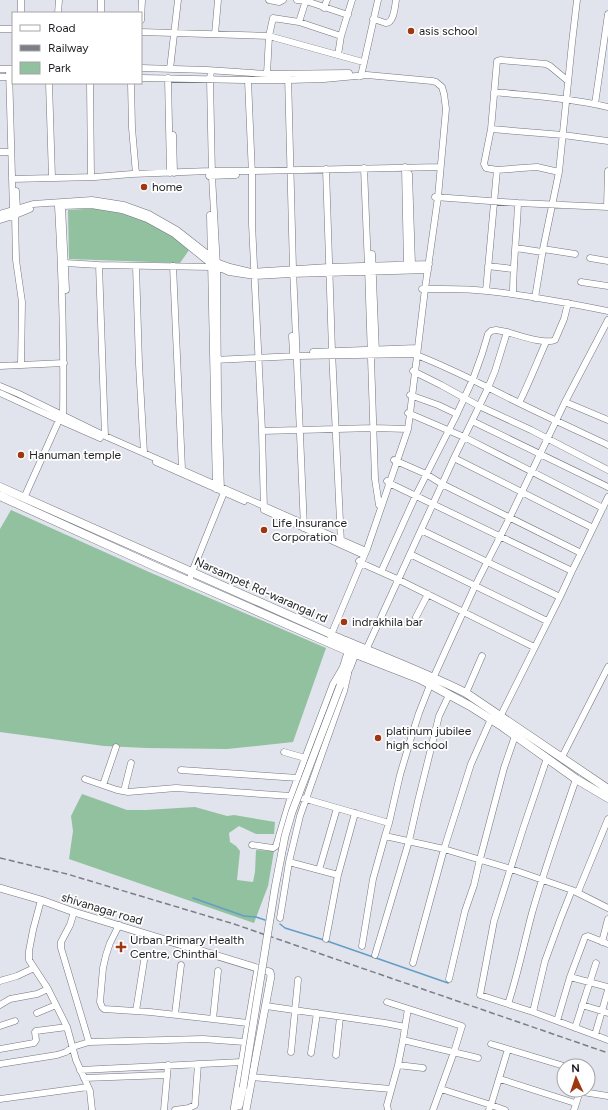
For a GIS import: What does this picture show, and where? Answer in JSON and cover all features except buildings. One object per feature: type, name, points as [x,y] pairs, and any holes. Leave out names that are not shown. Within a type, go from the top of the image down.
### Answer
[{"type":"main road","name":"Narsampet Rd-warangal rd","points":[[0,487],[330,634],[356,649]]},
{"type":"main road","name":"Narsampet Rd-warangal rd","points":[[0,496],[189,582],[432,681],[466,693],[608,789]]},
{"type":"main road","name":"Narsampet Rd-warangal rd","points":[[432,681],[449,695],[491,719],[576,779],[608,798]]},
{"type":"street","points":[[21,0],[21,12]]},
{"type":"street","points":[[58,12],[59,0]]},
{"type":"street","points":[[101,0],[101,12]]},
{"type":"street","points":[[141,12],[142,0]]},
{"type":"street","points":[[170,69],[178,0]]},
{"type":"street","points":[[215,34],[218,0]]},
{"type":"street","points":[[269,0],[279,2],[283,0]]},
{"type":"street","points":[[297,0],[306,0],[324,8],[348,15]]},
{"type":"street","points":[[299,22],[306,0]]},
{"type":"street","points":[[324,8],[327,0]]},
{"type":"street","points":[[338,55],[341,36],[352,0]]},
{"type":"street","points":[[363,75],[363,62],[378,0]]},
{"type":"street","points":[[373,20],[387,23],[390,22],[393,16],[396,0]]},
{"type":"street","points":[[535,298],[559,172],[577,0]]},
{"type":"street","points":[[596,104],[608,14]]},
{"type":"street","points":[[267,74],[269,36],[273,18],[299,22],[341,36]]},
{"type":"street","points":[[0,30],[12,29]]},
{"type":"street","points":[[142,32],[269,36],[363,62]]},
{"type":"street","points":[[559,172],[537,167],[497,170],[486,168],[484,166],[491,129],[496,63],[500,60],[546,64],[568,82]]},
{"type":"street","points":[[142,68],[245,72],[287,77]]},
{"type":"street","points":[[0,70],[12,69],[11,152],[14,179]]},
{"type":"street","points":[[189,582],[221,489],[210,174],[209,70]]},
{"type":"street","points":[[245,72],[256,356],[262,431],[264,508]]},
{"type":"street","points":[[142,78],[246,80],[287,77],[363,75],[436,82],[442,87],[445,100],[442,108],[436,197],[406,429],[364,552],[330,634]]},
{"type":"street","points":[[0,77],[12,77]]},
{"type":"street","points":[[287,77],[292,271],[303,525]]},
{"type":"street","points":[[170,78],[172,173]]},
{"type":"street","points":[[12,84],[16,260],[22,302],[21,365]]},
{"type":"street","points":[[49,84],[54,178]]},
{"type":"street","points":[[52,84],[54,178]]},
{"type":"street","points":[[91,84],[93,177]]},
{"type":"street","points":[[128,84],[134,174]]},
{"type":"street","points":[[131,84],[134,174]]},
{"type":"street","points":[[494,92],[567,99],[608,107]]},
{"type":"street","points":[[491,129],[563,135],[608,141]]},
{"type":"street","points":[[0,152],[11,152]]},
{"type":"street","points":[[14,179],[172,173],[210,174],[438,168]]},
{"type":"street","points":[[407,169],[410,265]]},
{"type":"street","points":[[365,170],[371,269],[375,479],[379,505]]},
{"type":"street","points":[[486,291],[497,170]]},
{"type":"street","points":[[327,171],[341,542]]},
{"type":"street","points":[[436,197],[518,203],[607,207],[608,171]]},
{"type":"street","points":[[0,220],[34,204],[92,200],[124,205],[149,214],[177,230],[213,263]]},
{"type":"street","points":[[513,294],[513,269],[516,248],[518,203]]},
{"type":"street","points":[[0,214],[15,213],[35,207],[60,206],[91,205],[122,210],[147,218],[174,234],[213,263]]},
{"type":"street","points":[[24,498],[63,418],[67,364],[65,263],[60,206]]},
{"type":"street","points":[[60,206],[64,363],[63,418]]},
{"type":"street","points":[[516,248],[575,254]]},
{"type":"street","points":[[590,258],[608,261]]},
{"type":"street","points":[[65,263],[173,266],[220,263],[253,274],[292,271],[426,267]]},
{"type":"street","points":[[99,265],[105,436]]},
{"type":"street","points":[[371,269],[410,265],[426,267]]},
{"type":"street","points":[[136,266],[144,453]]},
{"type":"street","points":[[173,266],[182,469]]},
{"type":"street","points":[[488,266],[513,269]]},
{"type":"street","points":[[581,282],[608,286]]},
{"type":"street","points":[[423,289],[456,289],[513,294],[608,311]]},
{"type":"street","points":[[381,572],[426,474],[473,379],[490,331],[496,330],[507,332],[546,342],[555,340],[564,319],[568,303]]},
{"type":"street","points":[[362,946],[373,879],[389,823],[400,775],[419,713],[475,586],[565,402],[608,320]]},
{"type":"street","points":[[238,1110],[243,1088],[275,888],[285,836],[292,812],[347,666],[410,554],[488,388],[507,332]]},
{"type":"street","points":[[519,403],[546,342]]},
{"type":"street","points":[[216,358],[416,351],[488,388],[608,445]]},
{"type":"street","points":[[0,366],[64,363]]},
{"type":"street","points":[[414,371],[479,406],[531,430],[608,470]]},
{"type":"street","points":[[0,386],[19,394],[63,418],[364,552]]},
{"type":"street","points":[[0,393],[63,418],[182,469],[221,489]]},
{"type":"street","points":[[411,395],[457,414]]},
{"type":"street","points":[[565,402],[608,420]]},
{"type":"street","points":[[409,414],[464,437],[602,508]]},
{"type":"street","points":[[472,420],[608,487]]},
{"type":"street","points":[[262,431],[374,428],[406,429]]},
{"type":"street","points":[[454,458],[593,528]]},
{"type":"street","points":[[395,461],[426,474],[442,484],[581,553]]},
{"type":"street","points":[[364,552],[388,482]]},
{"type":"street","points":[[388,482],[572,571]]},
{"type":"street","points":[[500,717],[608,497]]},
{"type":"street","points":[[421,530],[560,597]]},
{"type":"street","points":[[410,554],[547,621]]},
{"type":"street","points":[[360,562],[534,647]]},
{"type":"street","points":[[416,617],[428,594]]},
{"type":"street","points":[[466,693],[482,656]]},
{"type":"street","points":[[252,845],[275,848],[291,796],[333,684],[347,666]]},
{"type":"street","points":[[280,918],[289,862],[298,822],[344,690],[347,666]]},
{"type":"street","points":[[562,757],[608,667]]},
{"type":"street","points":[[602,679],[608,682]]},
{"type":"street","points":[[375,955],[409,841],[439,716],[449,695]]},
{"type":"street","points":[[413,962],[444,849],[471,764],[491,719]]},
{"type":"street","points":[[449,979],[465,911],[474,886],[504,768],[515,736]]},
{"type":"street","points":[[103,785],[116,747]]},
{"type":"street","points":[[284,752],[305,758]]},
{"type":"street","points":[[547,758],[494,922],[480,995],[534,1012],[608,1040]]},
{"type":"street","points":[[124,791],[131,763]]},
{"type":"street","points":[[181,770],[298,778]]},
{"type":"street","points":[[85,779],[124,791],[138,792],[176,788],[291,796],[389,823]]},
{"type":"street","points":[[508,1004],[518,972],[530,920],[542,879],[576,779]]},
{"type":"street","points":[[319,870],[337,808]]},
{"type":"street","points":[[326,939],[338,876],[355,813]]},
{"type":"street","points":[[534,1012],[546,961],[560,920],[608,819]]},
{"type":"street","points":[[385,836],[444,849],[511,868],[575,891],[608,908]]},
{"type":"street","points":[[289,862],[338,876]]},
{"type":"street","name":"shivanagar road","points":[[0,888],[270,972],[266,1006],[246,1110]]},
{"type":"street","points":[[41,900],[33,930],[29,960],[48,989],[67,1027],[76,1060],[91,1096],[92,1110]]},
{"type":"street","points":[[74,912],[70,925],[61,942],[61,948],[89,1042]]},
{"type":"street","points":[[557,1021],[570,977],[585,937],[588,936],[605,943],[608,919]]},
{"type":"street","points":[[119,925],[110,943],[103,968],[100,1002],[104,1009],[175,1014],[248,1023]]},
{"type":"street","points":[[136,1011],[144,961]]},
{"type":"street","points":[[575,1028],[596,963]]},
{"type":"street","points":[[175,1014],[181,965]]},
{"type":"street","points":[[0,981],[17,976],[34,968]]},
{"type":"street","points":[[234,1110],[258,968]]},
{"type":"street","points":[[213,1019],[218,971]]},
{"type":"street","points":[[570,977],[608,988],[605,1012],[594,1035]]},
{"type":"street","points":[[291,1052],[298,980]]},
{"type":"street","points":[[0,1005],[10,999],[37,994],[48,989]]},
{"type":"street","points":[[386,1002],[462,1026],[433,1110]]},
{"type":"street","points":[[37,1013],[56,1005]]},
{"type":"street","points":[[582,1005],[605,1012]]},
{"type":"street","points":[[266,1006],[296,1009],[405,1027]]},
{"type":"street","points":[[388,1110],[387,1105],[398,1065],[408,1009]]},
{"type":"street","points":[[311,1053],[316,1013]]},
{"type":"street","points":[[336,1055],[340,1017]]},
{"type":"street","points":[[0,1026],[15,1021]]},
{"type":"street","points":[[0,1049],[34,1043],[36,1040],[36,1031],[67,1027]]},
{"type":"street","points":[[0,1064],[58,1054],[89,1042],[203,1039],[245,1042]]},
{"type":"street","points":[[403,1040],[478,1058]]},
{"type":"street","points":[[491,1044],[556,1064]]},
{"type":"street","points":[[490,1107],[500,1079],[508,1049]]},
{"type":"street","points":[[80,1070],[242,1062]]},
{"type":"street","points":[[175,1110],[189,1108],[195,1105],[198,1064]]},
{"type":"street","points":[[164,1110],[168,1065]]},
{"type":"street","points":[[398,1065],[423,1068]]},
{"type":"street","points":[[84,1078],[167,1075]]},
{"type":"street","points":[[252,1077],[391,1089]]},
{"type":"street","points":[[500,1079],[576,1103]]},
{"type":"street","points":[[0,1099],[88,1087]]},
{"type":"street","points":[[441,1089],[490,1107],[505,1110]]},
{"type":"street","points":[[596,1094],[608,1096]]},
{"type":"street","points":[[574,1110],[578,1098]]},
{"type":"green space","points":[[102,208],[148,221],[171,235],[189,250],[180,263],[69,259],[68,210]]},
{"type":"green space","points":[[11,510],[149,572],[326,648],[293,742],[227,749],[146,748],[104,746],[0,732],[0,529]]},
{"type":"green space","points":[[82,794],[127,810],[195,807],[227,816],[234,815],[275,822],[274,834],[256,834],[239,826],[229,833],[230,842],[240,851],[237,880],[253,882],[256,850],[274,851],[268,886],[254,923],[69,859],[73,831],[71,816]]},
{"type":"waterway","points":[[193,898],[244,916],[256,917],[265,920]]},
{"type":"waterway","points":[[280,924],[285,928],[324,940]]},
{"type":"waterway","points":[[327,941],[448,983]]},
{"type":"railway","points":[[0,858],[67,874],[234,924],[608,1053]]},
{"type":"place","name":"asis school","points":[[411,31]]},
{"type":"place","name":"home","points":[[144,187]]},
{"type":"place","name":"Hanuman temple","points":[[21,455]]},
{"type":"place","name":"Life Insurance Corporation","points":[[264,530]]},
{"type":"place","name":"indrakhila bar","points":[[344,622]]},
{"type":"place","name":"platinum jubilee high school","points":[[378,738]]},
{"type":"place","name":"Urban Primary Health Centre, Chinthal","points":[[121,947]]}]
